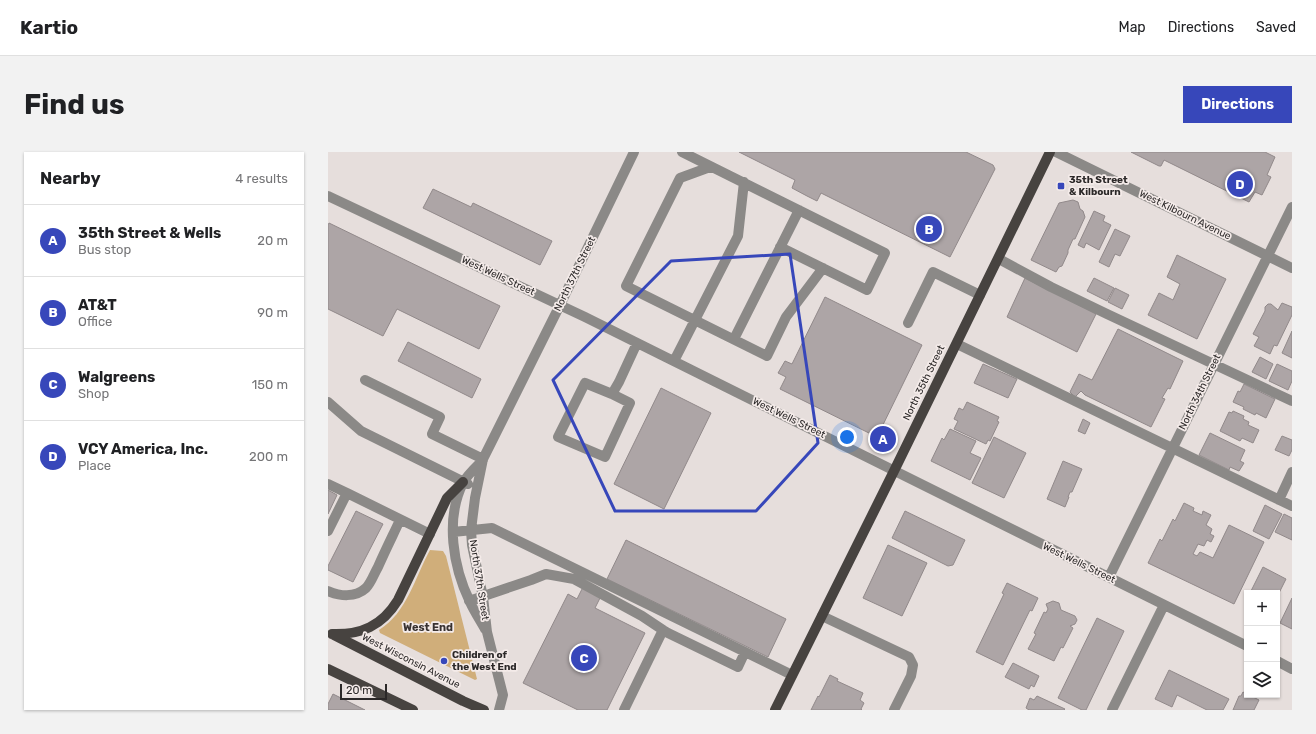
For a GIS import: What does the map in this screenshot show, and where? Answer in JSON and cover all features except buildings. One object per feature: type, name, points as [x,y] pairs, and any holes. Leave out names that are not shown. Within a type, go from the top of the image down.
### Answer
[{"type":"main road","name":"North 35th Street","points":[[775,710],[999,259],[1050,152]]},
{"type":"main road","points":[[330,633],[345,634],[360,631],[380,621],[390,612],[398,600],[447,498],[463,482]]},
{"type":"main road","name":"West Wisconsin Avenue","points":[[330,633],[463,701],[484,710]]},
{"type":"main road","points":[[328,669],[413,710]]},
{"type":"street","name":"North 37th Street","points":[[487,632],[470,602],[461,580],[453,532],[455,504],[463,482],[483,459],[634,152]]},
{"type":"street","points":[[682,152],[886,253],[867,290],[780,247]]},
{"type":"street","name":"West Kilbourn Avenue","points":[[1056,152],[1292,268]]},
{"type":"street","points":[[710,167],[680,178],[626,286],[767,356],[786,317],[823,268]]},
{"type":"street","points":[[674,361],[738,236],[744,182]]},
{"type":"street","name":"West Wells Street","points":[[328,196],[560,305],[1244,645]]},
{"type":"street","name":"North 34th Street","points":[[1109,577],[1292,207]]},
{"type":"street","points":[[734,339],[799,210]]},
{"type":"street","points":[[999,259],[1058,291],[1292,401]]},
{"type":"street","points":[[908,323],[933,272],[980,296]]},
{"type":"street","points":[[612,394],[637,343]]},
{"type":"street","points":[[957,344],[1292,506]]},
{"type":"street","points":[[365,380],[440,417],[432,434],[483,459]]},
{"type":"street","points":[[585,382],[612,394],[630,403],[605,458],[558,437],[585,382]]},
{"type":"street","points":[[328,402],[360,431],[477,488]]},
{"type":"street","name":"North 37th Street","points":[[483,459],[471,530],[472,545],[483,597],[487,632]]},
{"type":"street","points":[[1278,500],[1292,472]]},
{"type":"street","points":[[328,484],[430,534]]},
{"type":"street","points":[[328,531],[347,493]]},
{"type":"street","points":[[328,591],[338,596],[344,596],[355,594],[364,590],[371,580],[400,520]]},
{"type":"street","points":[[453,532],[492,528],[792,675]]},
{"type":"street","points":[[470,602],[546,574],[574,579],[628,608],[668,633],[738,666],[745,652]]},
{"type":"street","points":[[1112,710],[1164,605]]},
{"type":"street","points":[[822,616],[909,657],[914,665],[911,676],[894,710]]},
{"type":"street","points":[[624,710],[663,630]]},
{"type":"street","points":[[487,632],[504,695],[499,710]]},
{"type":"street","points":[[1279,662],[1292,668]]},
{"type":"highlighted area","points":[[790,254],[818,443],[756,511],[615,511],[553,380],[671,261]]},
{"type":"shaded area","points":[[430,550],[443,551],[446,556],[477,679],[475,680],[380,633],[379,630],[389,623],[397,614],[409,594]]},
{"type":"place","name":"VCY America, Inc.","points":[[1240,184]]},
{"type":"place","name":"35th Street & Kilbourn","points":[[1061,186]]},
{"type":"place","name":"AT&T","points":[[929,229]]},
{"type":"place","name":"35th Street & Wells","points":[[883,439]]},
{"type":"place","name":"Walgreens","points":[[584,658]]},
{"type":"place","name":"Children of the West End","points":[[444,661]]},
{"type":"district","name":"West End","points":[[428,627]]}]
